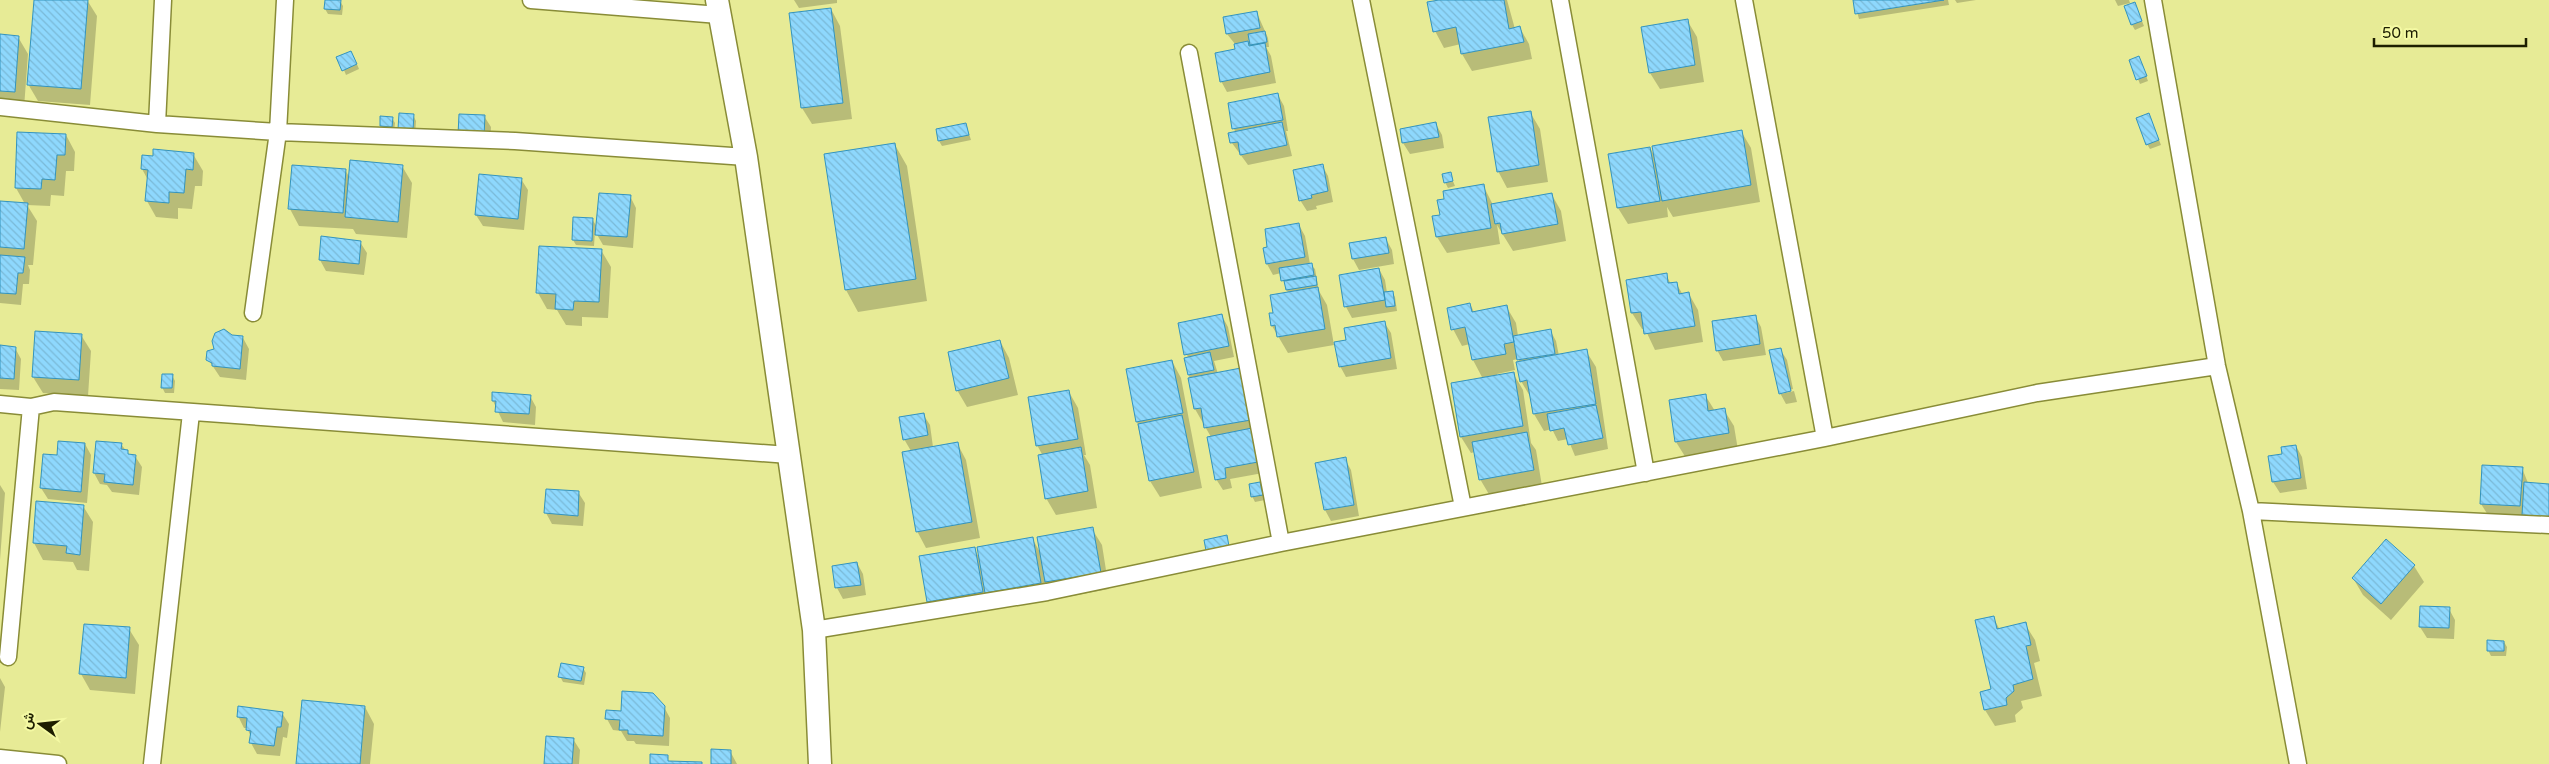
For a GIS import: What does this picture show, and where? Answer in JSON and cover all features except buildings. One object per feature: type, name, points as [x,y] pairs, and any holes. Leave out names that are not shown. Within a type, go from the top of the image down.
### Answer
[{"type":"street","points":[[157,124],[163,0]]},
{"type":"street","points":[[253,313],[278,132],[285,0]]},
{"type":"street","points":[[531,0],[718,8],[746,156],[814,630],[820,764]]},
{"type":"street","points":[[1362,0],[1463,507]]},
{"type":"street","points":[[1560,0],[1646,473]]},
{"type":"street","points":[[1744,0],[1825,438]]},
{"type":"street","points":[[2153,0],[2216,366],[2251,511],[2298,764]]},
{"type":"street","points":[[1189,53],[1281,542]]},
{"type":"street","points":[[0,107],[157,124],[278,132],[515,141],[746,156]]},
{"type":"street","points":[[814,630],[1047,592],[1281,542],[1825,438],[2037,393],[2216,366]]},
{"type":"street","points":[[0,404],[31,407],[54,402],[789,455]]},
{"type":"street","points":[[8,657],[31,407]]},
{"type":"street","points":[[152,764],[192,413]]},
{"type":"street","points":[[2251,511],[2549,525]]},
{"type":"street","points":[[0,758],[58,764]]}]
